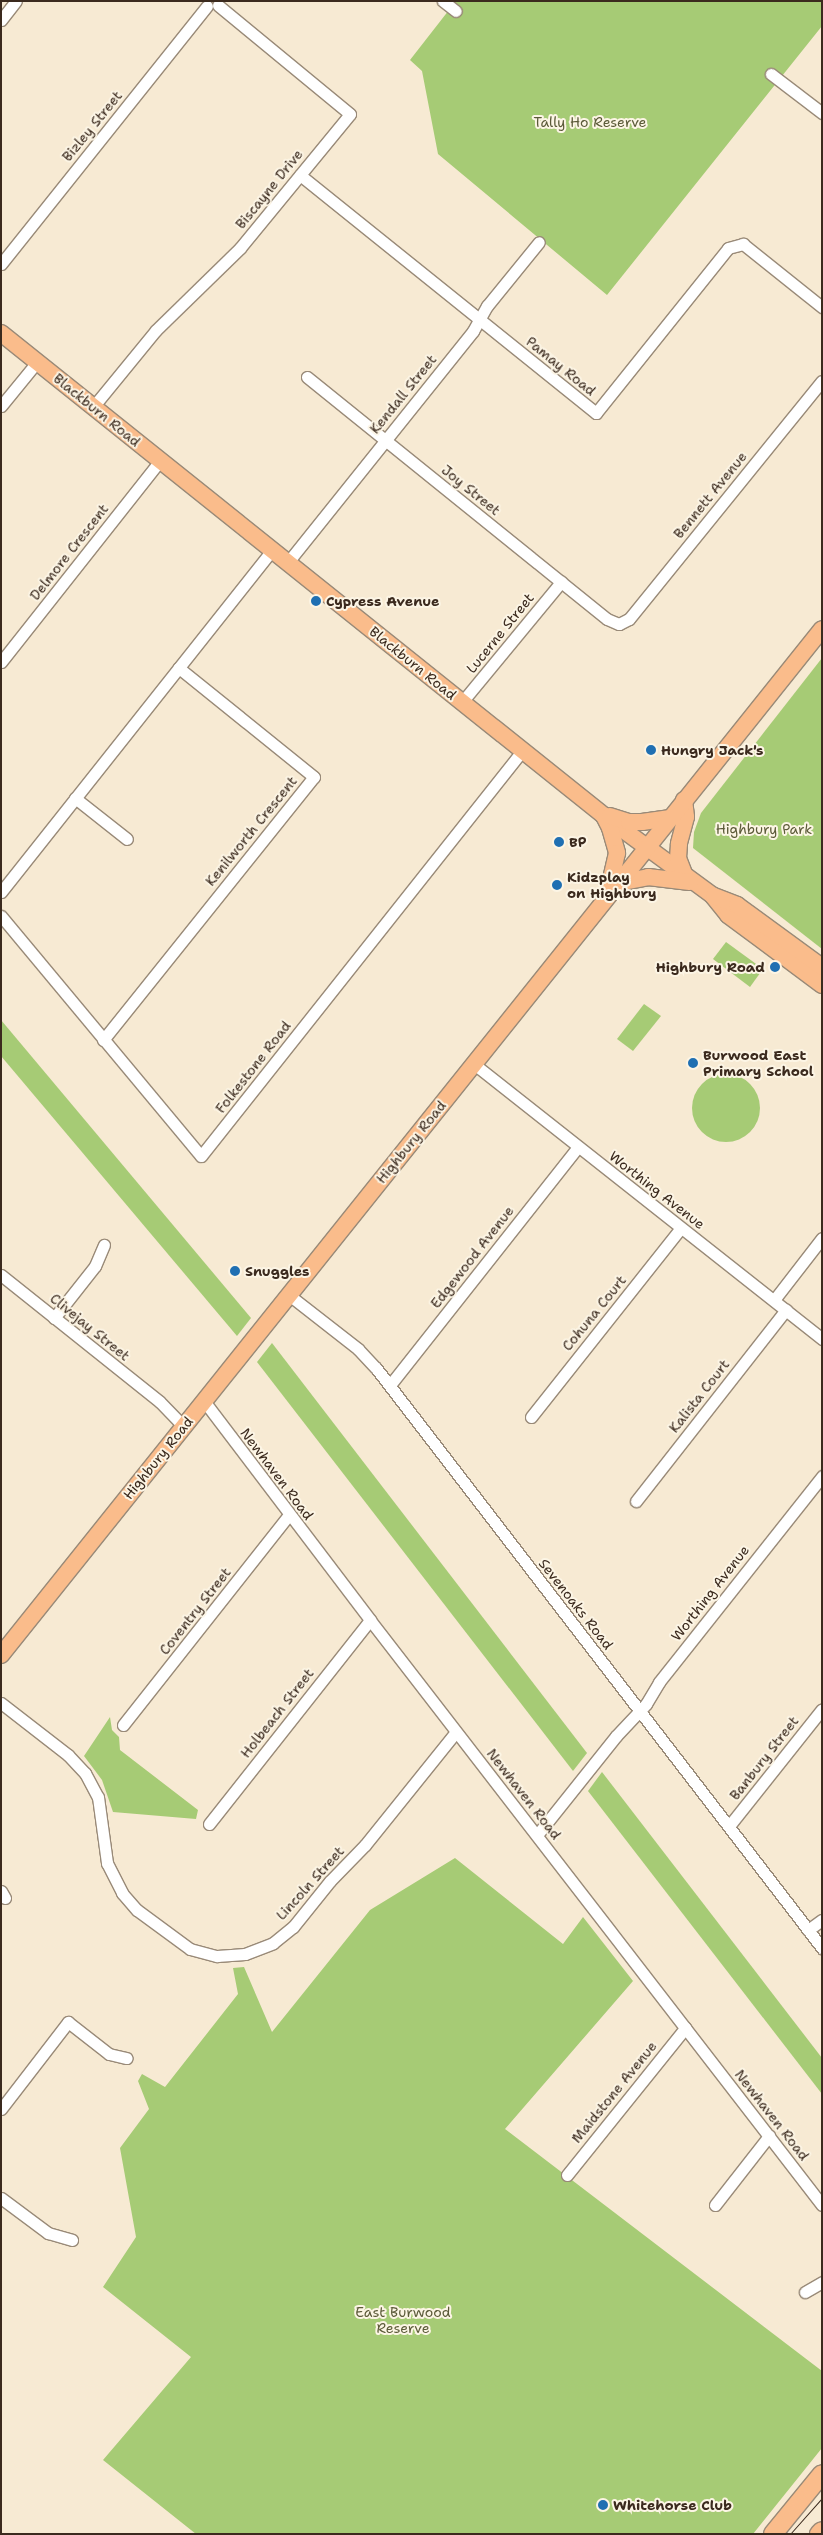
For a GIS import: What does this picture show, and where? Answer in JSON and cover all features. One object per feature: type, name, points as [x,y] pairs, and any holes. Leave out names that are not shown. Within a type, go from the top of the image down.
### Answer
[{"type":"highway","points":[[773,2534],[822,2474]]},
{"type":"highway","points":[[819,2534],[822,2530]]},
{"type":"main road","name":"Blackburn Road","points":[[1,333],[522,751],[646,848],[712,895],[737,905],[822,967]]},
{"type":"main road","name":"Highbury Road","points":[[4,1644],[204,1401],[822,629]]},
{"type":"main road","points":[[684,800],[686,817],[679,844],[678,858],[690,880]]},
{"type":"main road","points":[[600,812],[610,828],[617,853],[612,889],[648,877],[690,880]]},
{"type":"main road","points":[[600,812],[629,822],[669,818]]},
{"type":"main road","name":"Blackburn Road","points":[[712,895],[728,915],[822,985]]},
{"type":"street","points":[[1,20],[16,1]]},
{"type":"street","points":[[443,1],[456,11]]},
{"type":"street","name":"Biscayne Drive","points":[[93,407],[156,330],[240,248],[350,114],[212,4]]},
{"type":"street","name":"Bizley Street","points":[[1,264],[212,4]]},
{"type":"street","points":[[771,74],[822,114]]},
{"type":"street","name":"Pamay Road","points":[[300,175],[596,413],[728,248],[743,244],[822,307]]},
{"type":"street","name":"Kendall Street","points":[[288,562],[473,331],[487,306],[539,242]]},
{"type":"street","points":[[1,406],[37,362]]},
{"type":"street","name":"Joy Street","points":[[306,378],[386,440],[607,619],[619,624]]},
{"type":"street","name":"Bennett Avenue","points":[[619,624],[629,619],[821,385]]},
{"type":"street","name":"Delmore Crescent","points":[[1,662],[160,461]]},
{"type":"street","points":[[1,892],[272,550]]},
{"type":"street","name":"Lucerne Street","points":[[462,702],[561,582]]},
{"type":"street","name":"Kenilworth Crescent","points":[[103,1040],[314,777],[179,668]]},
{"type":"street","name":"Folkestone Road","points":[[1,916],[201,1156],[522,751]]},
{"type":"street","points":[[75,798],[127,839]]},
{"type":"street","name":"Worthing Avenue","points":[[474,1064],[822,1339]]},
{"type":"street","name":"Edgewood Avenue","points":[[390,1386],[578,1147]]},
{"type":"street","name":"Cohuna Court","points":[[531,1417],[681,1228]]},
{"type":"street","points":[[774,1300],[822,1238]]},
{"type":"street","points":[[54,1318],[95,1266],[104,1245]]},
{"type":"street","name":"Clivejay Street","points":[[1,1276],[186,1423]]},
{"type":"street","name":"Sevenoaks Road","points":[[289,1295],[358,1349],[390,1386],[729,1826],[817,1937]]},
{"type":"street","name":"Kalista Court","points":[[636,1501],[786,1310]]},
{"type":"street","name":"Newhaven Road","points":[[204,1401],[289,1515],[822,2205]]},
{"type":"street","name":"Worthing Avenue","points":[[537,1834],[822,1476]]},
{"type":"street","name":"Coventry Street","points":[[123,1725],[289,1515]]},
{"type":"street","name":"Holbeach Street","points":[[209,1824],[370,1620]]},
{"type":"street","name":"Lincoln Street","points":[[1,1703],[68,1755],[85,1773],[98,1797],[107,1863],[127,1899],[136,1910],[190,1949],[217,1956],[245,1954],[273,1943],[293,1927],[324,1888],[365,1845],[456,1732]]},
{"type":"street","name":"Banbury Street","points":[[729,1826],[822,1709]]},
{"type":"street","points":[[817,1937],[822,1920]]},
{"type":"street","points":[[1,2108],[68,2022],[110,2054],[127,2058]]},
{"type":"street","name":"Maidstone Avenue","points":[[567,2175],[685,2028]]},
{"type":"street","points":[[715,2205],[769,2136]]},
{"type":"street","points":[[1,2198],[48,2233],[72,2240]]},
{"type":"street","points":[[805,2292],[822,2282]]},
{"type":"green space","name":"Tally Ho Reserve","points":[[456,1],[820,1],[822,3],[822,26],[607,295],[438,154],[422,71],[410,60]]},
{"type":"green space","name":"Highbury Park","points":[[822,658],[822,949],[693,848],[694,832],[701,813]]},
{"type":"green space","points":[[726,942],[763,969],[750,987],[713,959]]},
{"type":"green space","points":[[644,1004],[661,1016],[633,1051],[617,1039]]},
{"type":"green space","points":[[1,1020],[251,1318],[237,1336],[1,1056]]},
{"type":"green space","points":[[726,1074],[739,1077],[750,1084],[757,1095],[760,1108],[757,1121],[750,1132],[739,1139],[726,1142],[713,1139],[702,1132],[695,1121],[692,1108],[695,1095],[702,1084],[713,1077]]},
{"type":"green space","points":[[272,1343],[587,1753],[573,1771],[257,1362]]},
{"type":"green space","points":[[110,1717],[112,1730],[119,1737],[120,1750],[198,1810],[196,1819],[113,1812],[102,1780],[84,1756]]},
{"type":"green space","points":[[602,1772],[822,2058],[822,2094],[588,1791]]},
{"type":"green space","name":"East Burwood Reserve","points":[[455,1858],[563,1944],[583,1917],[633,1981],[505,2129],[822,2371],[822,2448],[753,2534],[196,2534],[103,2460],[191,2357],[103,2287],[136,2237],[120,2148],[149,2109],[138,2081],[142,2074],[165,2087],[238,1994],[233,1968],[244,1967],[272,2032],[370,1910]]},
{"type":"tram line","points":[[790,2534],[822,2498]]},
{"type":"place","name":"Cypress Avenue","points":[[316,601]]},
{"type":"place","name":"Hungry Jack's","points":[[651,750]]},
{"type":"place","name":"BP","points":[[559,842]]},
{"type":"place","name":"Kidzplay on Highbury","points":[[557,885]]},
{"type":"place","name":"Highbury Road","points":[[775,967]]},
{"type":"place","name":"Burwood East Primary School","points":[[693,1063]]},
{"type":"place","name":"Snuggles","points":[[235,1271]]},
{"type":"place","name":"Whitehorse Club","points":[[603,2505]]}]
